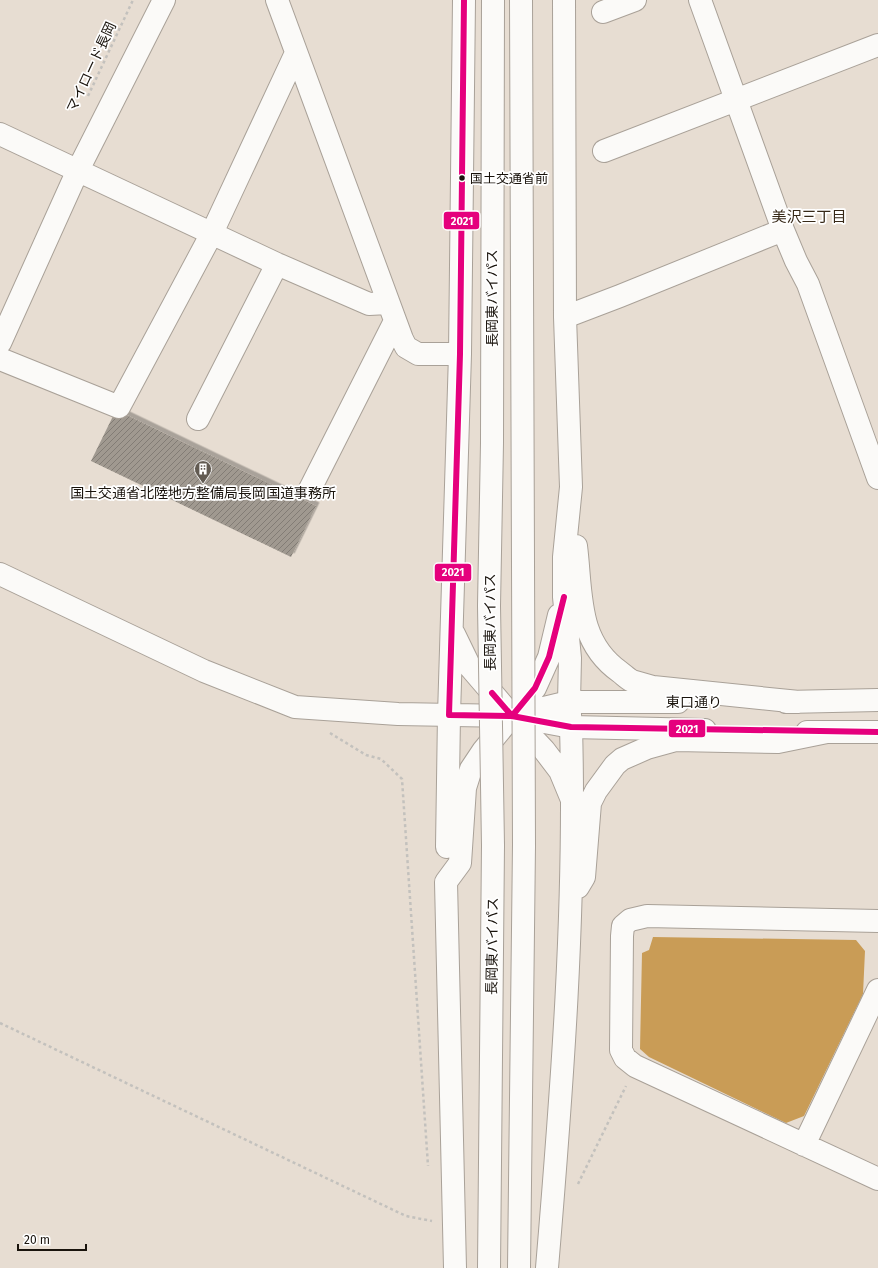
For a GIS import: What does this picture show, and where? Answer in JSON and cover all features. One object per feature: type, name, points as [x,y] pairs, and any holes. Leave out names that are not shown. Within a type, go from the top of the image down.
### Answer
[{"type":"main road","points":[[0,343],[78,170],[164,0]]},
{"type":"main road","points":[[277,0],[391,312],[406,347],[418,354],[460,354]]},
{"type":"main road","points":[[455,1268],[446,882],[449,715],[460,354],[464,0]]},
{"type":"main road","name":"長岡東バイパス","points":[[489,1268],[493,845],[490,606],[493,0]]},
{"type":"main road","points":[[519,1268],[524,845],[522,624],[523,284],[521,0]]},
{"type":"main road","points":[[564,0],[565,317],[572,487],[571,504],[583,614],[589,635],[598,652],[611,666],[631,680],[653,687],[799,702]]},
{"type":"main road","points":[[603,12],[635,0]]},
{"type":"main road","points":[[700,0],[783,230],[796,261],[808,284],[878,478]]},
{"type":"main road","points":[[604,151],[878,45]]},
{"type":"main road","points":[[0,359],[119,407],[212,233],[296,53]]},
{"type":"main road","points":[[0,134],[277,264],[391,312]]},
{"type":"main road","points":[[565,317],[783,230]]},
{"type":"main road","points":[[198,419],[277,264]]},
{"type":"main road","points":[[310,489],[391,312]]},
{"type":"main road","points":[[547,1268],[563,1050],[570,899],[572,800],[571,727],[569,702],[570,658],[564,598],[564,557],[572,487]]},
{"type":"main road","name":"東口通り","points":[[0,574],[204,671],[295,707],[398,714],[512,716],[571,727],[878,732]]},
{"type":"main road","points":[[446,882],[460,863],[464,788],[470,769],[535,688],[549,658],[564,598]]},
{"type":"main road","points":[[452,629],[470,667],[512,716],[544,750],[560,771],[572,800]]},
{"type":"main road","name":"東口通り","points":[[512,716],[569,702],[799,702],[878,700]]},
{"type":"main road","points":[[570,899],[584,877],[590,803],[596,791],[622,759],[647,748],[676,740],[778,742],[827,732]]},
{"type":"main road","points":[[878,921],[647,916],[630,920],[623,926],[622,936],[622,1050],[625,1058],[635,1066],[878,1180]]},
{"type":"main road","points":[[804,1145],[878,990]]},
{"type":"path","name":"マイロード長岡","points":[[86,99],[133,0]]},
{"type":"path","points":[[325,730],[366,756],[382,758],[402,779],[429,1174]]},
{"type":"path","points":[[0,1023],[406,1216],[432,1221],[431,1213]]},
{"type":"path","points":[[575,1190],[635,1066]]},
{"type":"shaded area","points":[[653,937],[856,940],[865,951],[863,994],[804,1116],[786,1123],[649,1057],[640,1049],[642,953],[649,950]]},
{"type":"building","name":"国土交通省北陸地方整備局長岡国道事務所","points":[[116,410],[316,506],[291,557],[91,461]]},
{"type":"transit line","name":"2021","points":[[464,0],[460,354],[449,715],[512,716],[571,727],[878,732]]},
{"type":"transit line","name":"2021","points":[[492,693],[512,716],[535,688],[549,657],[564,597]]},
{"type":"place","name":"国土交通省前","points":[[462,178]]},
{"type":"place","name":"国土交通省北陸地方整備局長岡国道事務所","points":[[203,484]]},
{"type":"district","name":"美沢三丁目","points":[[809,217]]}]
